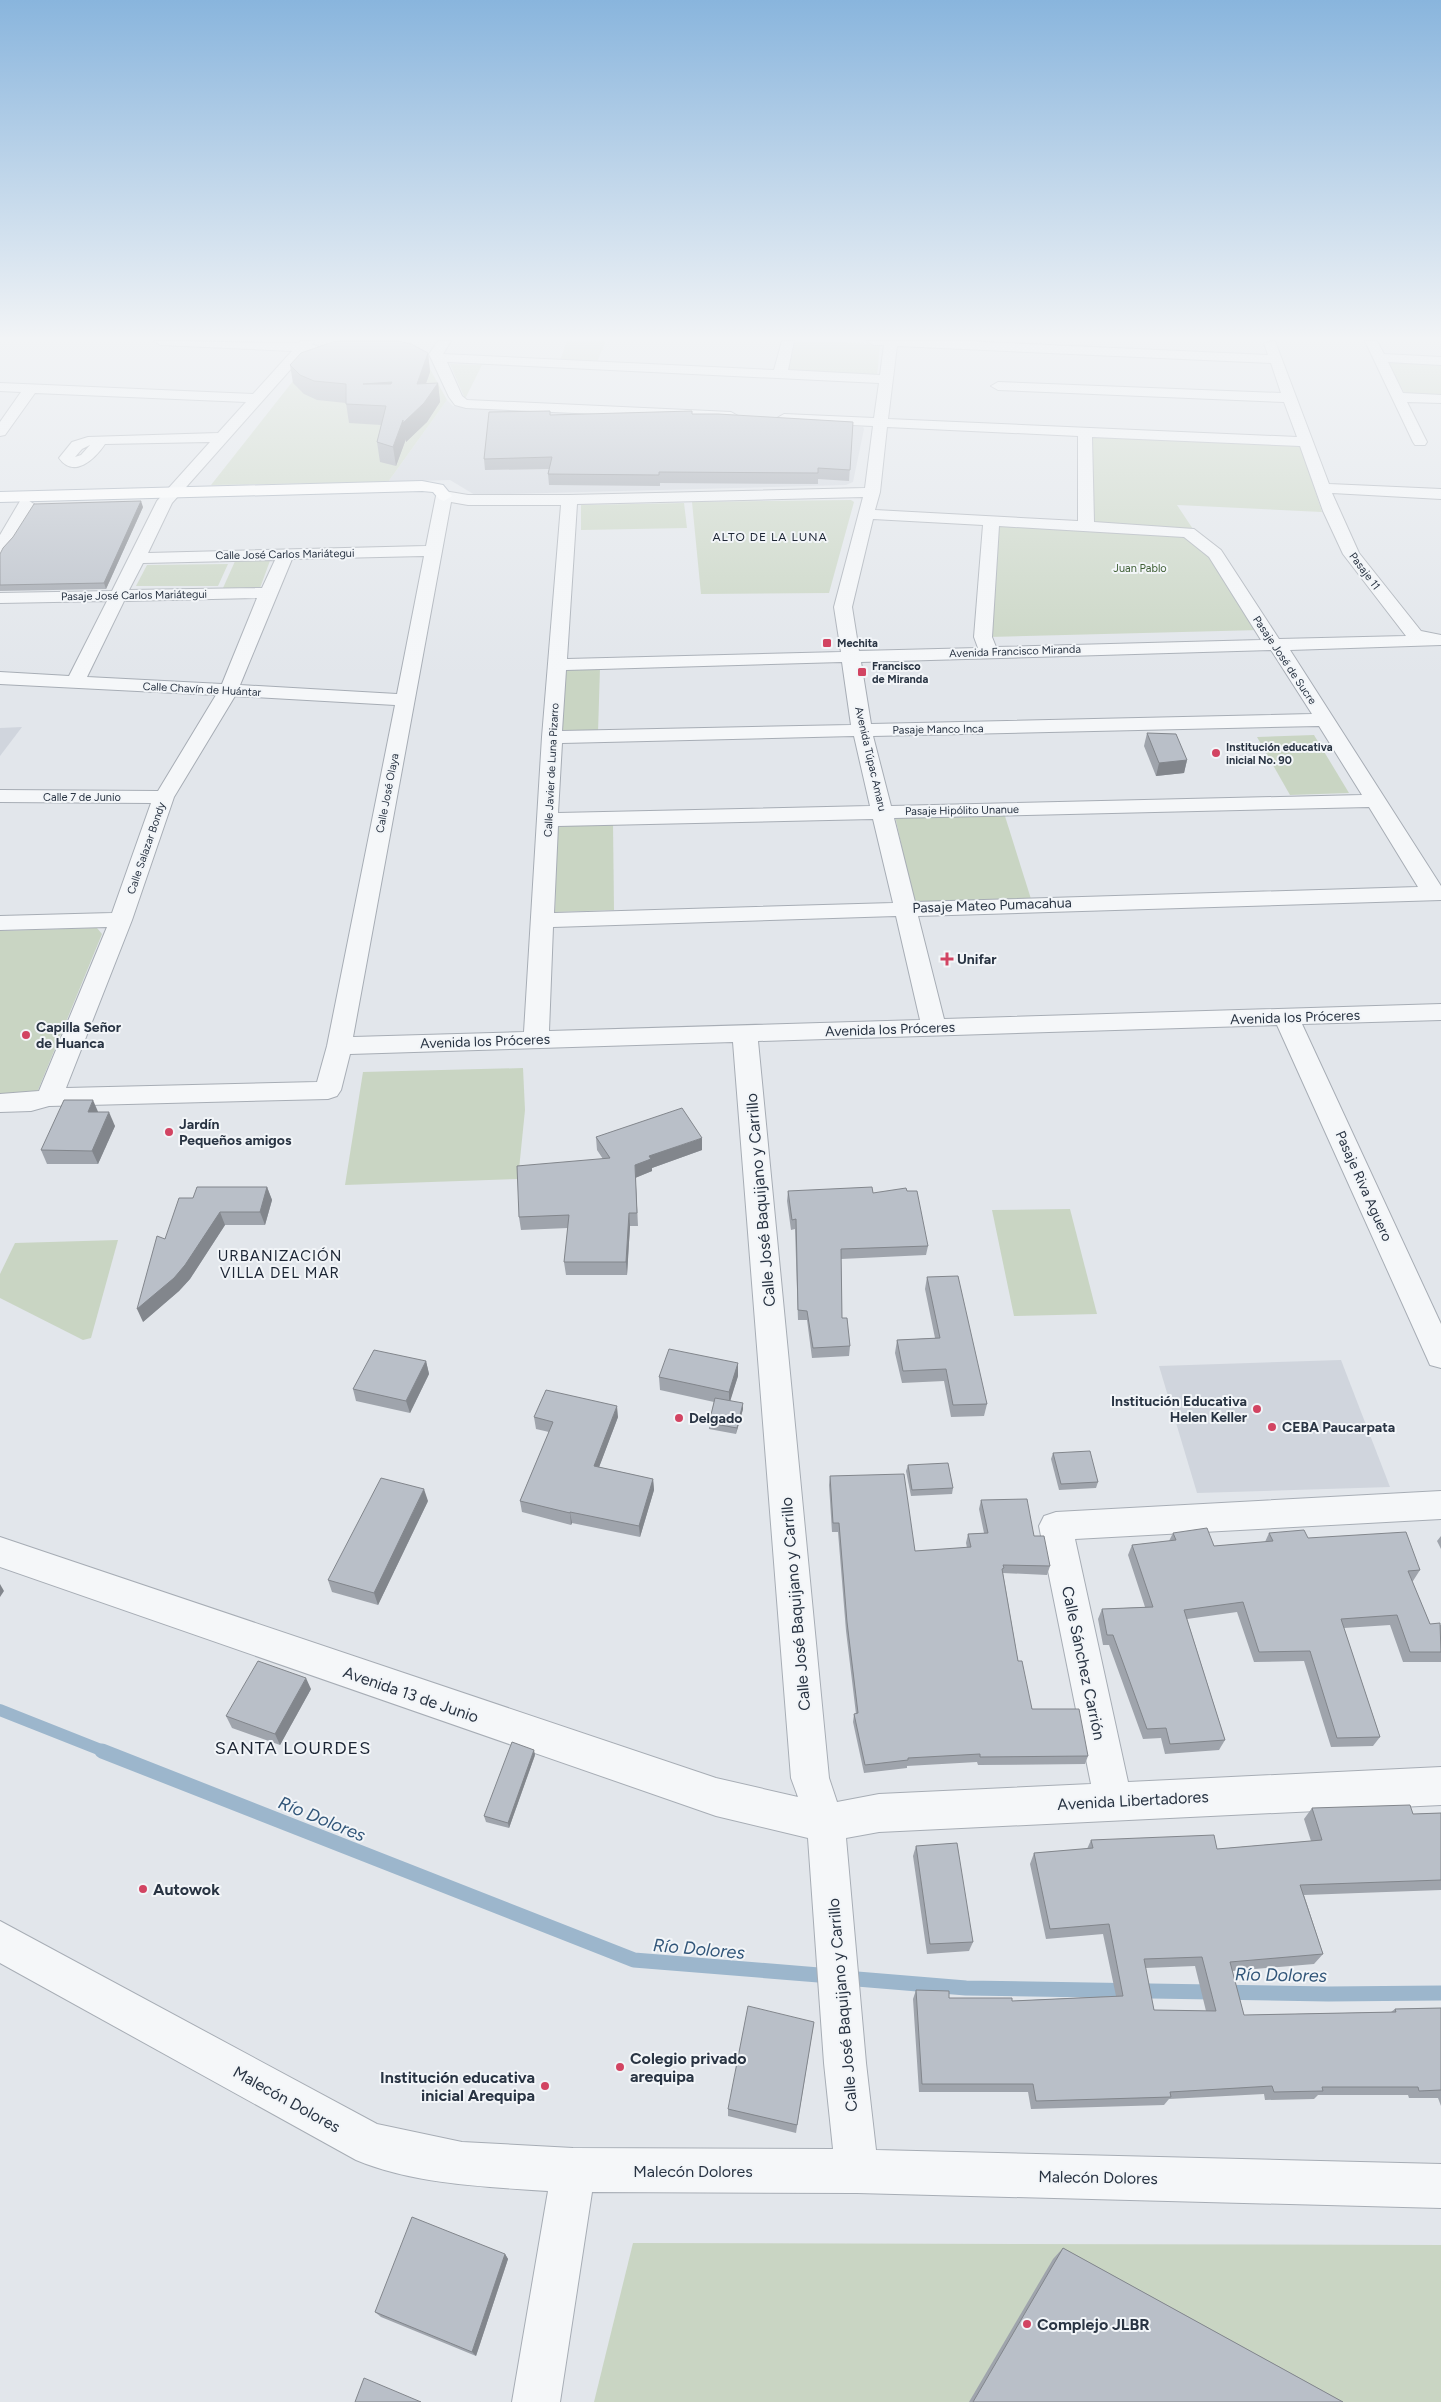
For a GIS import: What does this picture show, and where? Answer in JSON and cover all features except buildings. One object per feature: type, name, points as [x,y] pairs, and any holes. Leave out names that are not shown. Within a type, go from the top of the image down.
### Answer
[{"type":"main road","points":[[0,496],[444,496]]},
{"type":"main road","points":[[0,505],[170,496]]},
{"type":"street","points":[[75,682],[120,594],[136,558],[170,496],[209,453]]},
{"type":"street","name":"Avenida Túpac Amaru","points":[[877,453],[868,514],[843,607],[862,730],[934,1028]]},
{"type":"street","points":[[1085,453],[1086,526]]},
{"type":"street","name":"Pasaje 11","points":[[1310,453],[1331,511],[1351,554],[1415,635],[1438,644]]},
{"type":"street","points":[[1324,488],[1441,494]]},
{"type":"street","points":[[444,496],[468,500],[569,500],[872,492]]},
{"type":"street","name":"Calle José Olaya","points":[[50,1097],[328,1090],[339,1046],[444,496]]},
{"type":"street","name":"Calle Javier de Luna Pizarro","points":[[536,1040],[552,738],[559,665],[569,500]]},
{"type":"street","points":[[0,549],[26,504]]},
{"type":"street","name":"Pasaje José de Sucre","points":[[868,514],[1188,532],[1215,554],[1273,644],[1280,648],[1324,720],[1437,893]]},
{"type":"street","points":[[989,652],[983,637],[991,521]]},
{"type":"street","name":"Calle José Carlos Mariátegui","points":[[136,558],[433,551]]},
{"type":"street","name":"Calle Salazar Bondy","points":[[50,1097],[121,920],[164,797],[229,690],[268,592],[286,554]]},
{"type":"street","name":"Pasaje José Carlos Mariátegui","points":[[0,598],[268,592]]},
{"type":"street","name":"Avenida Francisco Miranda","points":[[559,665],[1273,644],[1438,644]]},
{"type":"street","name":"Calle Chavín de Huántar","points":[[0,678],[404,700]]},
{"type":"street","name":"Pasaje Manco Inca","points":[[552,738],[1324,720]]},
{"type":"street","name":"Calle 7 de Junio","points":[[0,796],[164,797]]},
{"type":"street","name":"Pasaje Hipólito Unanue","points":[[547,820],[1376,801]]},
{"type":"street","name":"Pasaje Mateo Pumacahua","points":[[542,920],[904,907],[1437,893]]},
{"type":"street","points":[[0,923],[121,920]]},
{"type":"street","name":"Avenida los Próceres","points":[[339,1046],[1441,1012]]},
{"type":"street","name":"Pasaje Riva Aguero","points":[[1286,1017],[1441,1356]]},
{"type":"street","name":"Calle José Baquijano y Carrillo","points":[[745,1034],[810,1778],[826,1823],[845,2063],[856,2171]]},
{"type":"street","points":[[0,1103],[31,1102],[50,1097]]},
{"type":"street","name":"Calle Sánchez Carrión","points":[[1113,1801],[1056,1526],[1441,1505]]},
{"type":"street","name":"Avenida 13 de Junio","points":[[0,1552],[716,1797],[826,1823]]},
{"type":"street","name":"Avenida Libertadores","points":[[826,1823],[879,1813],[1441,1786]]},
{"type":"street","name":"Malecón Dolores","points":[[0,1941],[370,2144],[462,2164],[573,2170],[856,2171],[1441,2186]]},
{"type":"street","points":[[536,2402],[573,2170]]},
{"type":"shaded area","points":[[409,453],[859,453],[853,482],[846,485],[475,495],[450,480],[388,482]]},
{"type":"shaded area","points":[[22,727],[0,756],[0,728]]},
{"type":"shaded area","name":"CEBA Paucarpata","points":[[1341,1360],[1390,1487],[1197,1493],[1159,1366]]},
{"type":"green space","points":[[236,453],[409,453],[388,482],[211,485]]},
{"type":"green space","name":"Juan Pablo","points":[[1089,453],[1303,453],[1322,512],[1177,505],[1260,630],[988,637],[996,521],[1090,526]]},
{"type":"green space","points":[[851,500],[854,502],[829,593],[701,594],[692,502]]},
{"type":"green space","points":[[684,503],[687,528],[581,530],[581,505]]},
{"type":"green space","points":[[271,558],[260,588],[223,588],[236,559]]},
{"type":"green space","points":[[228,564],[218,586],[136,586],[147,565]]},
{"type":"green space","points":[[600,667],[598,733],[561,733],[565,668]]},
{"type":"green space","points":[[1314,735],[1349,793],[1290,795],[1257,737]]},
{"type":"green space","points":[[1004,813],[1031,899],[914,902],[895,816]]},
{"type":"green space","points":[[613,823],[614,910],[555,912],[558,824]]},
{"type":"green space","points":[[97,928],[102,934],[36,1095],[0,1096],[0,931]]},
{"type":"green space","points":[[523,1068],[525,1110],[518,1179],[345,1185],[363,1072]]},
{"type":"green space","points":[[1070,1209],[1097,1314],[1014,1316],[992,1210]]},
{"type":"green space","points":[[118,1240],[91,1338],[83,1340],[0,1298],[0,1274],[15,1243]]},
{"type":"green space","name":"Complejo JLBR","points":[[633,2243],[1441,2245],[1441,2402],[594,2402]]},
{"type":"waterway","name":"Río Dolores","points":[[0,1710],[106,1752]]},
{"type":"waterway","name":"Río Dolores","points":[[102,1751],[634,1960],[831,1976]]},
{"type":"waterway","name":"Río Dolores","points":[[845,1978],[966,1988],[1328,1994],[1441,1993]]},
{"type":"place","name":"Mechita","points":[[827,643]]},
{"type":"place","name":"Francisco de Miranda","points":[[862,672]]},
{"type":"place","name":"Institución educativa inicial No. 90","points":[[1216,753]]},
{"type":"place","name":"Unifar","points":[[947,959]]},
{"type":"place","name":"Capilla Señor de Huanca","points":[[26,1035]]},
{"type":"place","name":"Jardín Pequeños amigos","points":[[169,1132]]},
{"type":"place","name":"Institución Educativa Helen Keller","points":[[1257,1409]]},
{"type":"place","name":"Delgado","points":[[679,1418]]},
{"type":"place","name":"CEBA Paucarpata","points":[[1272,1427]]},
{"type":"place","name":"Autowok","points":[[143,1889]]},
{"type":"place","name":"Colegio privado arequipa","points":[[620,2067]]},
{"type":"place","name":"Institución educativa inicial Arequipa","points":[[545,2086]]},
{"type":"place","name":"Complejo JLBR","points":[[1027,2324]]},
{"type":"district","name":"ALTO DE LA LUNA","points":[[770,537]]},
{"type":"district","name":"URBANIZACIÓN VILLA DEL MAR","points":[[280,1264]]},
{"type":"district","name":"SANTA LOURDES","points":[[293,1748]]}]
